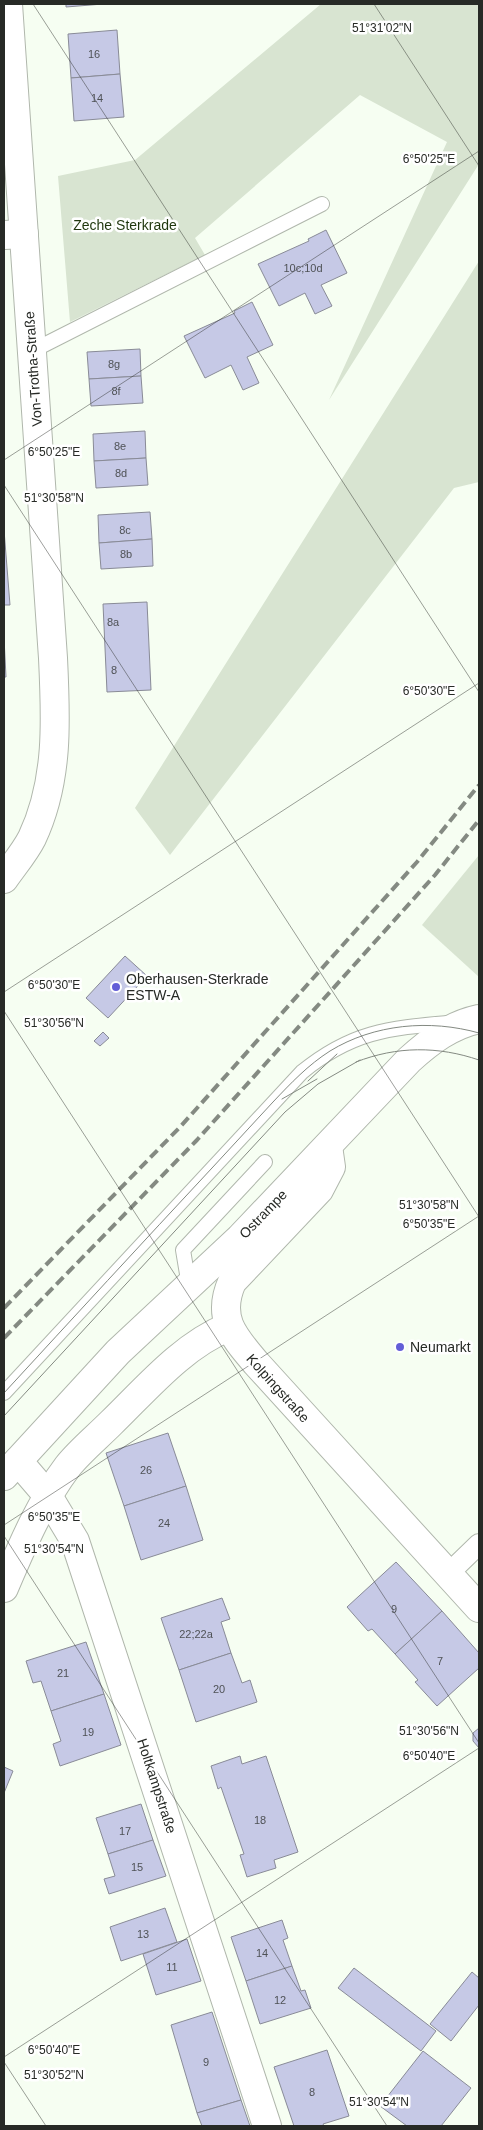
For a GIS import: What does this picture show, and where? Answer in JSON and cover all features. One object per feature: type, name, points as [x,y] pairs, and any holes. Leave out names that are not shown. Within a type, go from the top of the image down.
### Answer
[{"type":"street","name":"Von-Trotha-Straße","points":[[4,878],[31,840],[42,813],[55,745],[55,703],[32,351],[14,234],[8,4]]},
{"type":"street","name":"Ostrampe","points":[[11,1468],[118,1352],[240,1238],[422,1049],[454,1027],[474,1020]]},
{"type":"street","points":[[4,1588],[27,1534],[48,1496],[69,1465],[159,1376],[209,1334],[228,1327],[227,1299],[232,1282],[319,1190],[331,1168],[328,1146]]},
{"type":"street","name":"Kolpingstraße","points":[[228,1327],[256,1363],[479,1608]]},
{"type":"street","name":"Holtkampstraße","points":[[11,1468],[48,1496],[66,1522],[83,1562],[267,2126]]},
{"type":"street","points":[[448,1574],[479,1544]]},
{"type":"lane","points":[[32,351],[322,204]]},
{"type":"lane","name":"Ostrampe","points":[[4,1393],[302,1072],[346,1043],[386,1030],[474,1020]]},
{"type":"lane","points":[[189,1286],[183,1250],[265,1162]]},
{"type":"green space","name":"Zeche Sterkrade","points":[[321,4],[479,4],[479,164],[329,400],[447,142],[360,95],[195,238],[205,255],[70,322],[58,176],[135,160]]},
{"type":"green space","points":[[479,261],[479,482],[454,488],[170,855],[135,808]]},
{"type":"green space","points":[[479,855],[479,977],[422,925]]},
{"type":"building","points":[[66,4],[103,4],[66,7]]},
{"type":"building","points":[[117,30],[120,74],[71,78],[68,34]]},
{"type":"building","points":[[120,74],[124,117],[74,121],[71,78]]},
{"type":"building","points":[[326,230],[347,273],[321,285],[332,306],[315,314],[305,293],[279,306],[258,264],[309,241],[308,239]]},
{"type":"building","points":[[252,302],[273,345],[247,357],[259,383],[243,390],[231,365],[205,378],[184,336],[235,313],[234,311]]},
{"type":"building","points":[[140,349],[141,376],[89,379],[87,352]]},
{"type":"building","points":[[141,376],[143,403],[91,406],[89,379]]},
{"type":"building","points":[[145,431],[146,458],[94,461],[93,434]]},
{"type":"building","points":[[146,458],[148,485],[96,488],[94,461]]},
{"type":"building","points":[[150,512],[152,539],[99,543],[98,515]]},
{"type":"building","points":[[4,530],[10,605],[4,605]]},
{"type":"building","points":[[152,539],[153,566],[101,569],[99,543]]},
{"type":"building","points":[[147,602],[151,690],[107,692],[103,604]]},
{"type":"building","points":[[4,638],[6,677],[4,677]]},
{"type":"building","name":"Oberhausen-Sterkrade ESTW-A","points":[[125,956],[147,976],[108,1018],[86,998]]},
{"type":"building","points":[[103,1032],[109,1038],[100,1046],[94,1041]]},
{"type":"building","points":[[168,1433],[186,1486],[124,1506],[106,1453]]},
{"type":"building","points":[[186,1486],[203,1540],[141,1560],[124,1506]]},
{"type":"building","points":[[396,1562],[442,1611],[395,1654],[372,1629],[368,1631],[347,1607]]},
{"type":"building","points":[[222,1598],[230,1619],[221,1622],[231,1653],[179,1670],[161,1618]]},
{"type":"building","points":[[442,1611],[479,1653],[479,1668],[437,1706],[415,1682],[418,1680],[395,1654]]},
{"type":"building","points":[[86,1642],[104,1694],[51,1711],[41,1681],[33,1683],[26,1661]]},
{"type":"building","points":[[231,1653],[242,1683],[250,1680],[257,1702],[196,1722],[179,1670]]},
{"type":"building","points":[[104,1694],[121,1745],[60,1766],[53,1744],[61,1741],[51,1711]]},
{"type":"building","points":[[479,1728],[479,1748],[473,1741],[473,1733]]},
{"type":"building","points":[[240,1756],[242,1764],[266,1756],[298,1852],[274,1860],[276,1868],[247,1877],[240,1855],[244,1854],[221,1787],[218,1789],[211,1766]]},
{"type":"building","points":[[4,1767],[13,1771],[4,1793]]},
{"type":"building","points":[[141,1804],[153,1840],[108,1854],[96,1818]]},
{"type":"building","points":[[153,1840],[166,1876],[109,1894],[104,1879],[115,1876],[108,1854]]},
{"type":"building","points":[[165,1908],[177,1942],[121,1961],[110,1927]]},
{"type":"building","points":[[282,1920],[288,1938],[283,1940],[292,1966],[246,1981],[231,1937]]},
{"type":"building","points":[[187,1939],[201,1981],[156,1995],[143,1954]]},
{"type":"building","points":[[292,1966],[301,1991],[305,1990],[311,2008],[260,2024],[246,1981]]},
{"type":"building","points":[[354,1968],[436,2031],[421,2051],[338,1988]]},
{"type":"building","points":[[472,1972],[479,1978],[479,2005],[451,2041],[430,2024]]},
{"type":"building","points":[[212,2012],[241,2100],[197,2113],[171,2025]]},
{"type":"building","points":[[327,2050],[349,2116],[323,2124],[324,2126],[294,2126],[274,2067]]},
{"type":"building","points":[[423,2051],[471,2088],[441,2126],[407,2126],[380,2106]]},
{"type":"building","points":[[241,2100],[250,2126],[202,2126],[197,2113]]},
{"type":"tram line","points":[[4,1393],[273,1102],[314,1062],[347,1042],[384,1030],[422,1025],[441,1026],[479,1033]]},
{"type":"tram line","points":[[356,1062],[387,1053],[418,1050],[448,1052],[479,1060]]},
{"type":"tram line","points":[[308,1081],[337,1054]]},
{"type":"tram line","points":[[4,1416],[285,1112],[318,1084],[360,1060]]},
{"type":"tram line","points":[[282,1099],[317,1079]]},
{"type":"railway","points":[[4,1308],[181,1126],[417,862],[479,785]]},
{"type":"railway","points":[[4,1338],[197,1140],[435,875],[479,820]]},
{"type":"place","name":"Oberhausen-Sterkrade ESTW-A","points":[[116,987]]},
{"type":"place","name":"Neumarkt","points":[[400,1347]]}]
